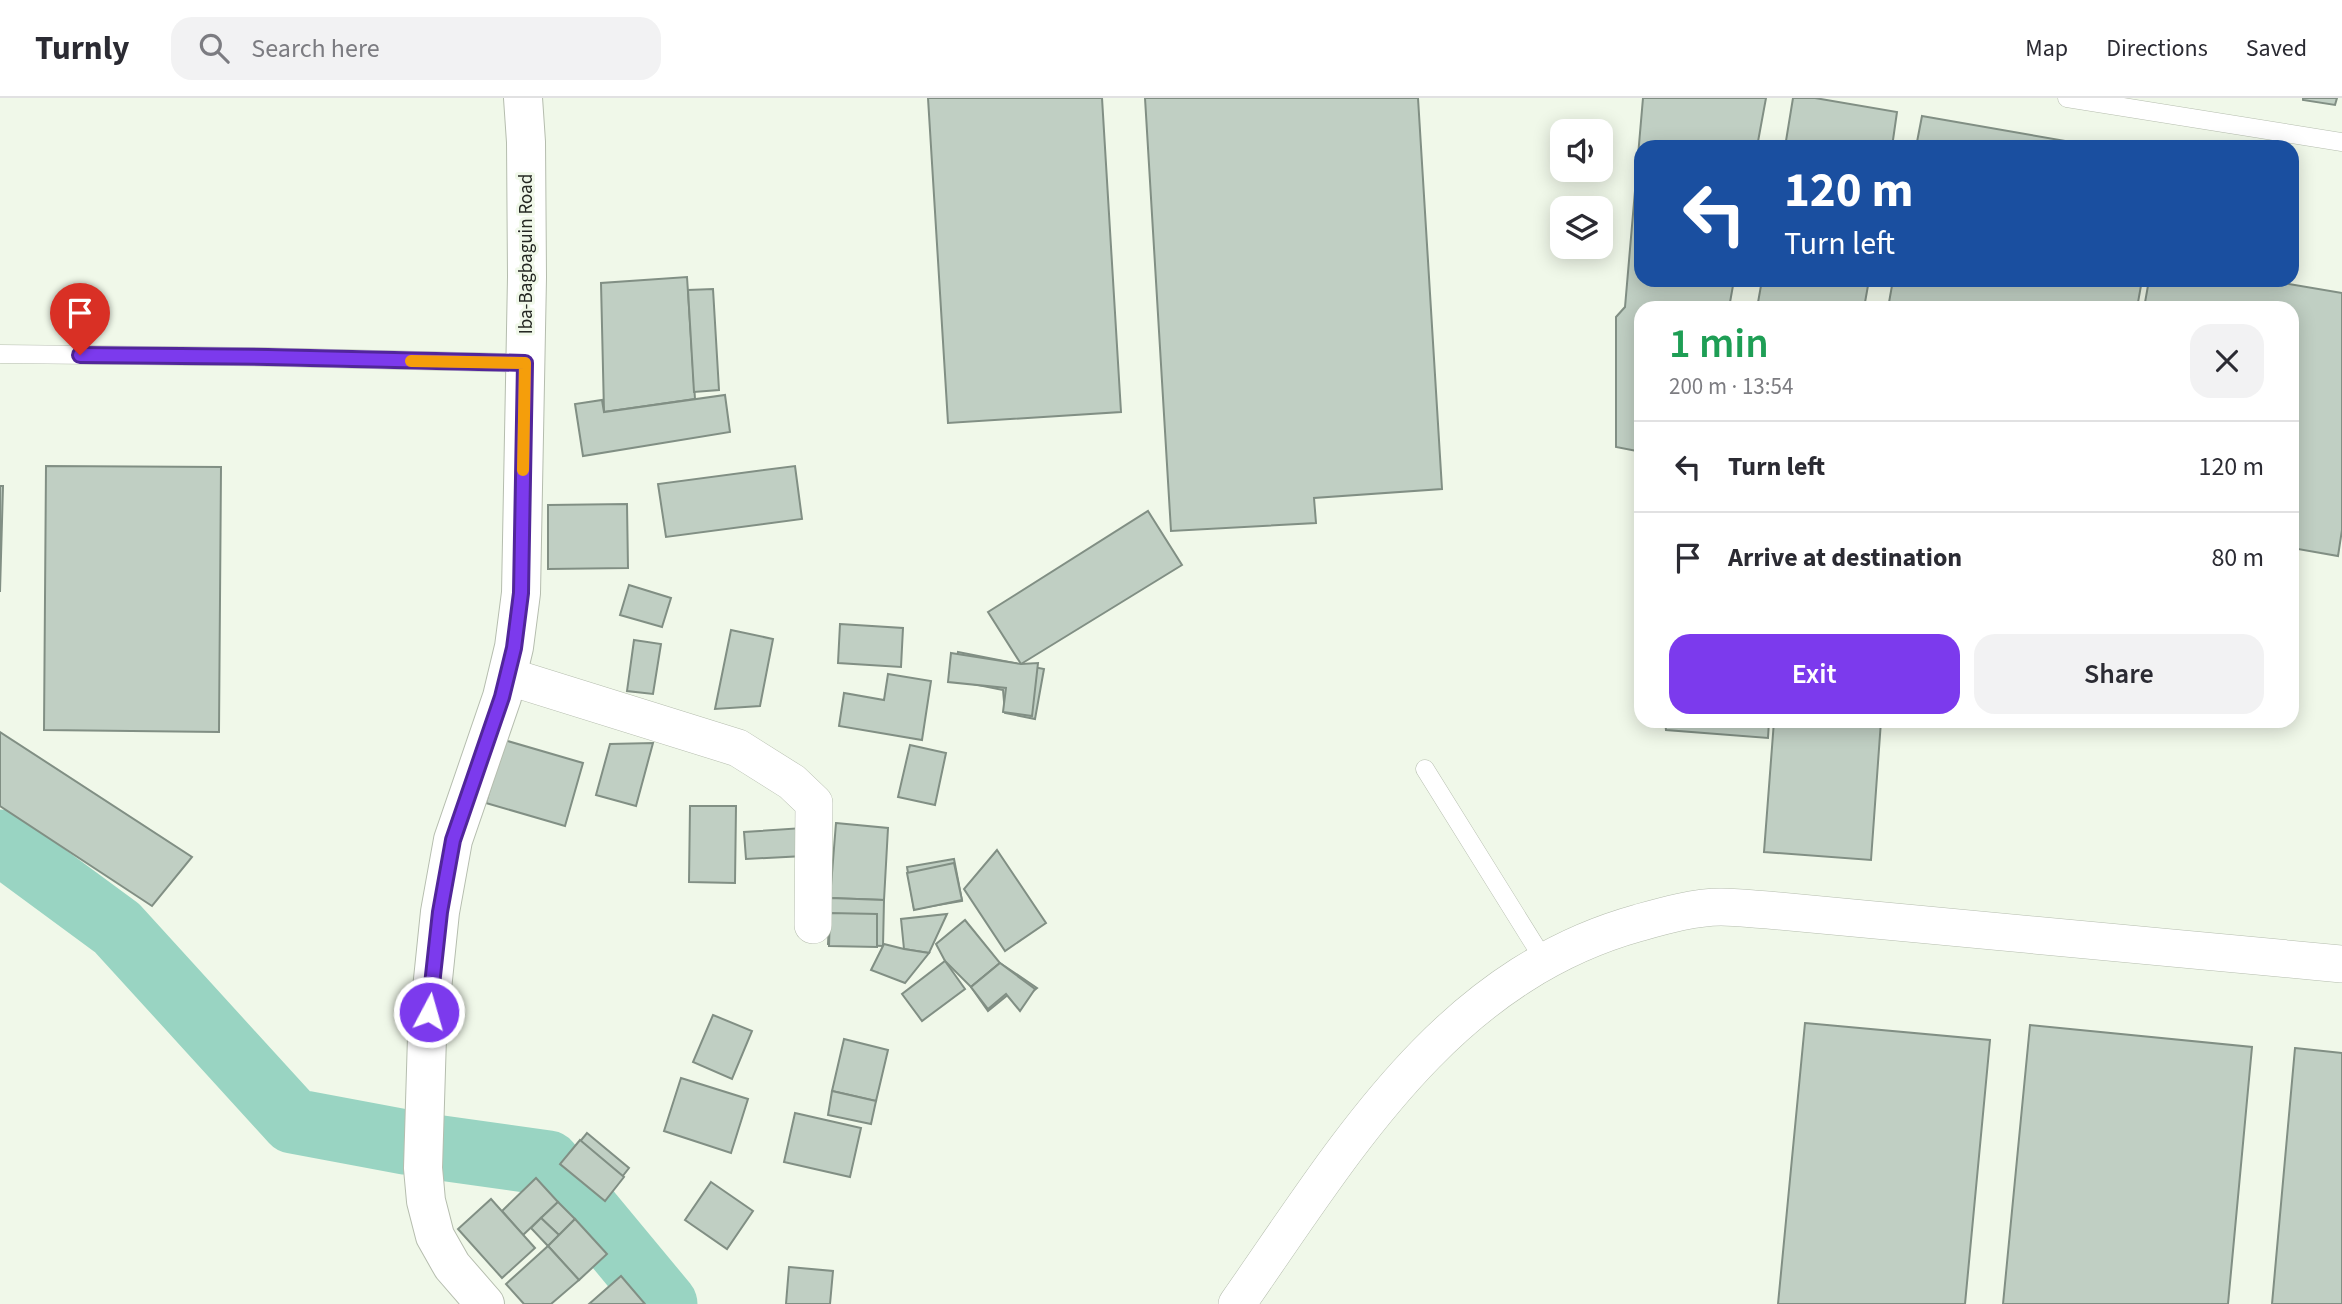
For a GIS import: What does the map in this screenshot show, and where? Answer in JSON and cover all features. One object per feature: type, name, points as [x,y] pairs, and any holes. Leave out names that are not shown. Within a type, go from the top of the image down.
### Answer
[{"type":"street","name":"Iba-Bagbaguin Road","points":[[485,1304],[453,1266],[435,1236],[426,1200],[423,1168],[427,1037],[440,912],[453,840],[507,676],[514,648],[521,593],[526,142],[523,98]]},
{"type":"street","points":[[507,676],[738,748],[792,782],[814,803],[813,925]]},
{"type":"street","points":[[1237,1304],[1379,1105],[1432,1046],[1486,999],[1544,960],[1602,933],[1658,917],[1718,907],[2342,964]]},
{"type":"lane","points":[[2067,98],[2342,142]]},
{"type":"lane","points":[[0,355],[525,363]]},
{"type":"lane","points":[[1425,769],[1544,960]]},
{"type":"building","points":[[928,98],[1102,98],[1121,412],[948,423]]},
{"type":"building","points":[[1145,98],[1418,98],[1442,489],[1314,498],[1316,523],[1171,531]]},
{"type":"building","points":[[1643,98],[1766,98],[1758,140],[1639,140]]},
{"type":"building","points":[[1793,98],[1815,98],[1897,112],[1893,140],[1786,140]]},
{"type":"building","points":[[2303,98],[2337,98],[2335,105]]},
{"type":"building","points":[[1922,116],[2060,140],[1917,140]]},
{"type":"building","points":[[1634,202],[1634,287],[1733,287],[1730,301],[1634,301],[1634,450],[1616,447],[1616,317],[1625,307]]},
{"type":"building","points":[[687,277],[695,399],[604,412],[601,283]]},
{"type":"building","points":[[2299,286],[2342,293],[2342,530],[2338,556],[2299,549],[2299,301],[2145,301],[2148,287]]},
{"type":"building","points":[[1761,287],[1868,287],[1865,301],[1758,301]]},
{"type":"building","points":[[1892,287],[2141,287],[2138,301],[1889,301]]},
{"type":"building","points":[[713,289],[719,390],[694,392],[688,290]]},
{"type":"building","points":[[725,395],[730,432],[583,456],[575,404],[602,400],[604,412]]},
{"type":"building","points":[[46,466],[221,467],[219,732],[44,730]]},
{"type":"building","points":[[795,466],[802,519],[666,537],[658,484]]},
{"type":"building","points":[[0,486],[3,486],[0,592]]},
{"type":"building","points":[[627,504],[628,568],[548,569],[548,505]]},
{"type":"building","points":[[1148,511],[1182,565],[1021,664],[988,612]]},
{"type":"building","points":[[629,585],[671,598],[662,627],[620,615]]},
{"type":"building","points":[[840,624],[903,628],[901,667],[838,663]]},
{"type":"building","points":[[731,630],[773,639],[760,706],[715,709]]},
{"type":"building","points":[[634,640],[661,644],[653,694],[627,691]]},
{"type":"building","points":[[958,652],[1044,669],[1035,719],[1005,713],[1003,690],[953,680]]},
{"type":"building","points":[[951,653],[1021,664],[1038,663],[1032,716],[1003,712],[1006,688],[948,682]]},
{"type":"building","points":[[888,674],[931,681],[922,740],[839,726],[844,693],[884,700]]},
{"type":"building","points":[[1666,728],[1769,728],[1768,738]]},
{"type":"building","points":[[1773,728],[1880,728],[1871,860],[1764,852]]},
{"type":"building","points":[[0,732],[192,857],[152,906],[0,806]]},
{"type":"building","points":[[504,740],[583,763],[565,826],[486,803]]},
{"type":"building","points":[[653,743],[636,806],[596,795],[610,744]]},
{"type":"building","points":[[910,745],[946,753],[935,805],[898,797]]},
{"type":"building","points":[[690,806],[736,806],[735,883],[689,882]]},
{"type":"building","points":[[836,823],[888,828],[884,900],[830,898]]},
{"type":"building","points":[[803,828],[804,856],[746,859],[744,832]]},
{"type":"building","points":[[997,850],[1046,923],[1005,951],[964,889]]},
{"type":"building","points":[[954,859],[962,901],[914,909],[907,867]]},
{"type":"building","points":[[954,863],[962,900],[914,910],[907,873]]},
{"type":"building","points":[[830,898],[884,900],[883,946],[828,944]]},
{"type":"building","points":[[830,913],[877,914],[877,947],[829,946]]},
{"type":"building","points":[[947,914],[929,953],[904,949],[901,919]]},
{"type":"building","points":[[965,920],[1000,963],[971,987],[945,961],[936,944]]},
{"type":"building","points":[[884,944],[929,953],[905,983],[871,970]]},
{"type":"building","points":[[945,961],[965,989],[922,1021],[902,994]]},
{"type":"building","points":[[1000,963],[1037,988],[1017,1004],[1009,994],[988,1011],[971,987]]},
{"type":"building","points":[[1000,963],[1035,989],[1020,1011],[1006,994],[988,1009],[971,987]]},
{"type":"building","points":[[713,1015],[752,1031],[732,1079],[693,1062]]},
{"type":"building","points":[[1805,1023],[1990,1040],[1965,1304],[1778,1304]]},
{"type":"building","points":[[2030,1025],[2252,1047],[2228,1304],[2003,1304]]},
{"type":"building","points":[[844,1039],[888,1050],[876,1101],[832,1091]]},
{"type":"building","points":[[2295,1048],[2342,1053],[2342,1304],[2272,1304]]},
{"type":"building","points":[[681,1078],[748,1099],[731,1153],[664,1131]]},
{"type":"building","points":[[832,1091],[876,1101],[871,1124],[828,1115]]},
{"type":"building","points":[[795,1113],[861,1128],[850,1177],[784,1162]]},
{"type":"building","points":[[587,1133],[629,1168],[607,1196],[564,1161]]},
{"type":"building","points":[[580,1140],[624,1177],[605,1201],[560,1164]]},
{"type":"building","points":[[536,1178],[558,1202],[523,1235],[502,1211]]},
{"type":"building","points":[[711,1182],[753,1211],[727,1249],[685,1220]]},
{"type":"building","points":[[491,1199],[535,1248],[502,1278],[458,1229]]},
{"type":"building","points":[[558,1202],[575,1219],[559,1235],[541,1218]]},
{"type":"building","points":[[541,1218],[559,1235],[548,1246],[531,1228]]},
{"type":"building","points":[[575,1219],[607,1254],[579,1280],[548,1246]]},
{"type":"building","points":[[548,1246],[579,1280],[551,1304],[524,1304],[506,1284]]},
{"type":"building","points":[[789,1267],[833,1271],[830,1304],[786,1304]]},
{"type":"building","points":[[621,1276],[645,1304],[589,1304]]},
{"type":"waterway","points":[[0,842],[117,928],[293,1121],[405,1142]]},
{"type":"waterway","points":[[434,1147],[548,1163],[665,1304]]},
{"type":"slow traffic","points":[[411,361],[525,363],[523,470]]},
{"type":"route","points":[[80,355],[525,363],[521,593],[514,648],[502,697],[453,840],[440,912],[429,1012]]}]
